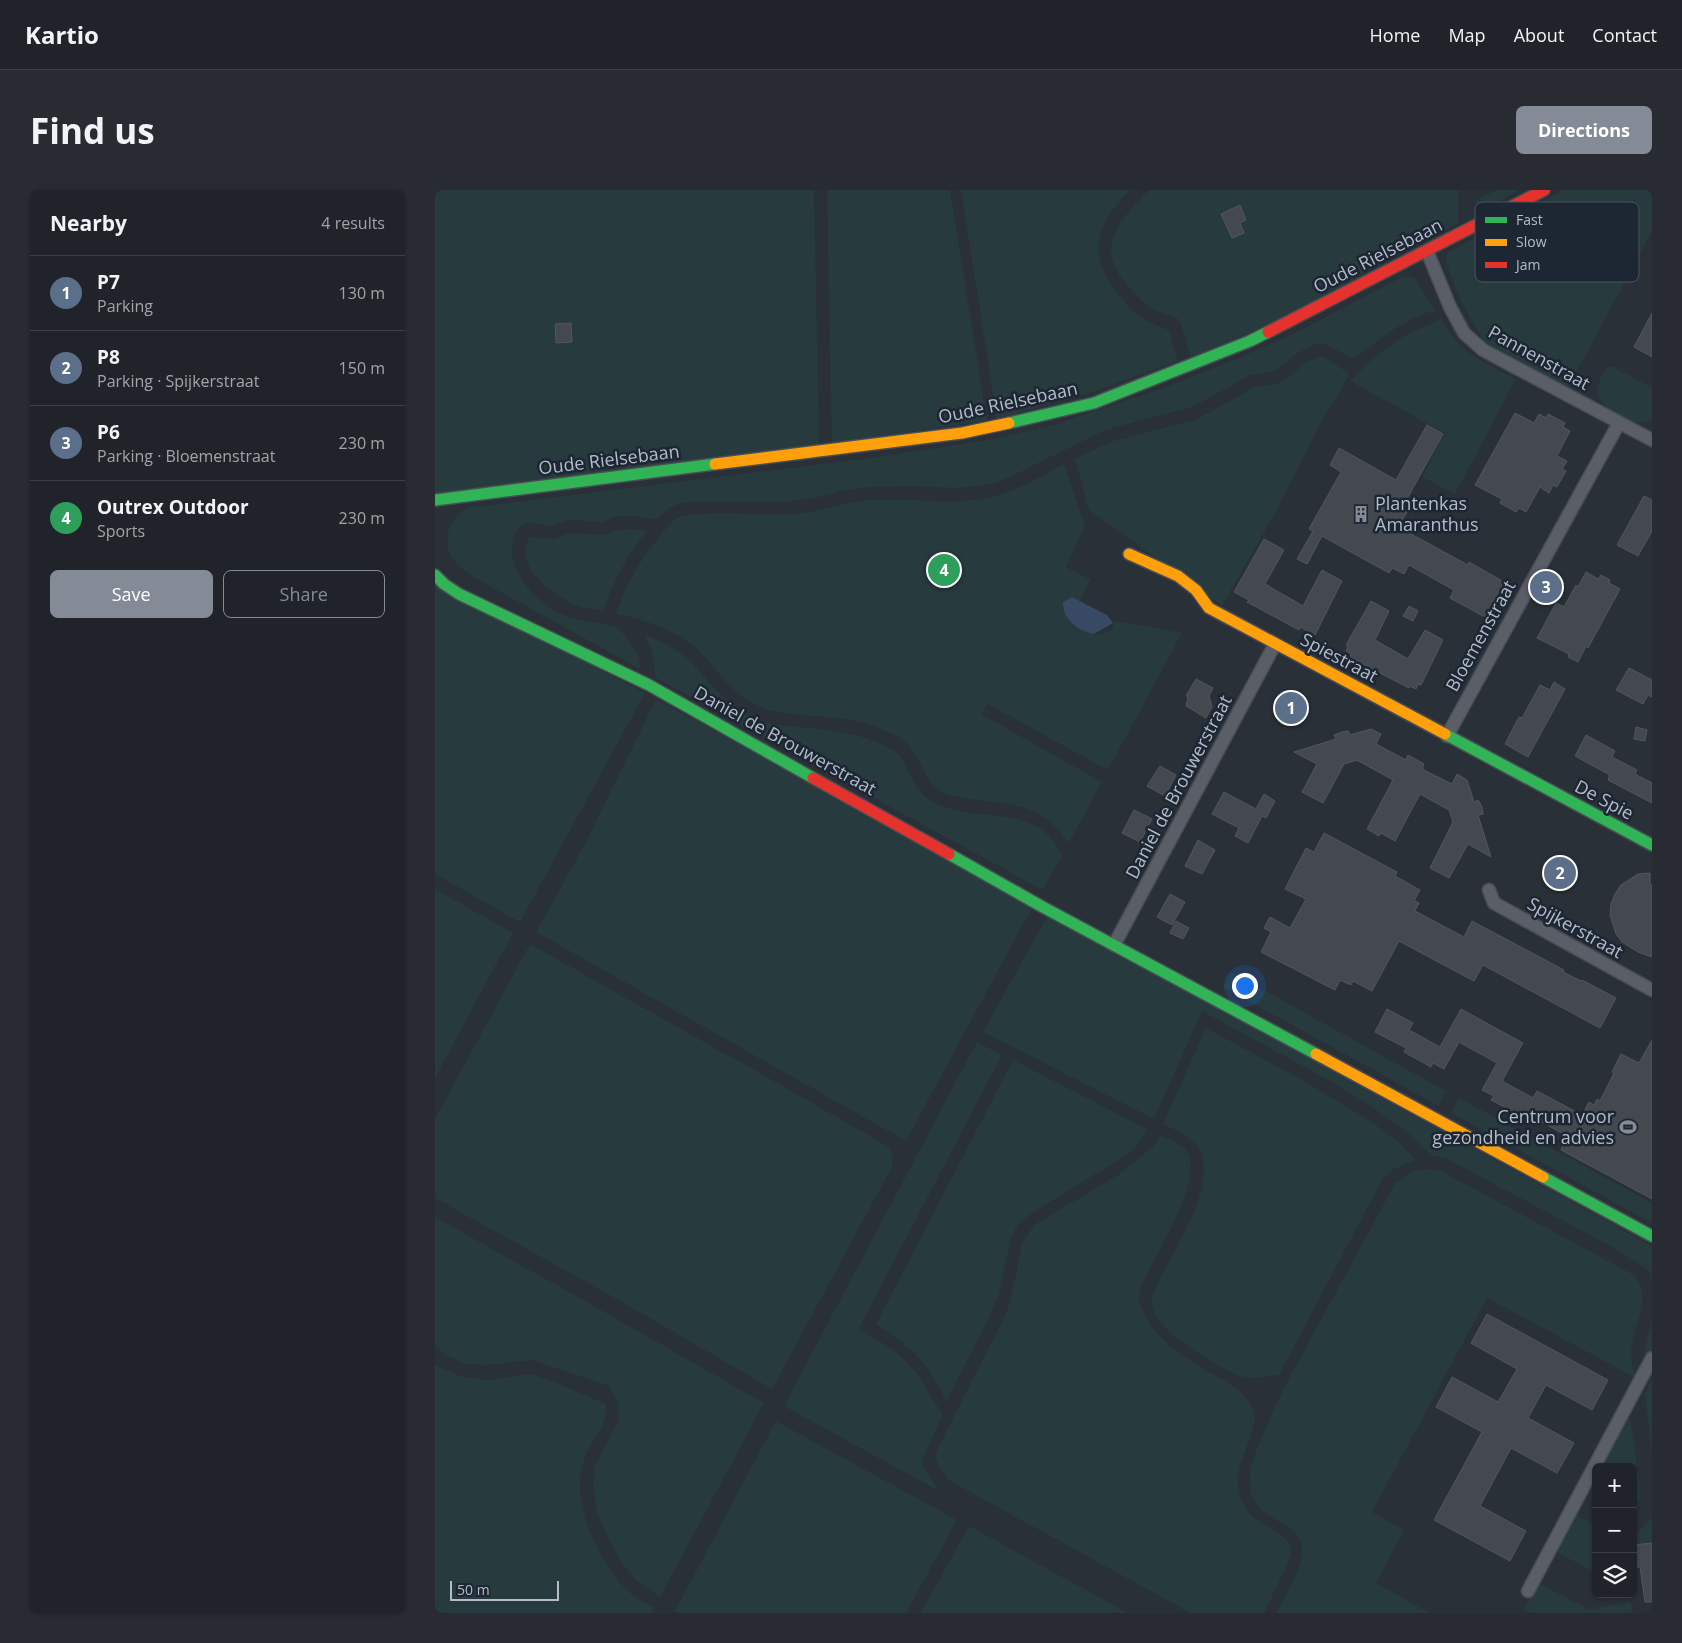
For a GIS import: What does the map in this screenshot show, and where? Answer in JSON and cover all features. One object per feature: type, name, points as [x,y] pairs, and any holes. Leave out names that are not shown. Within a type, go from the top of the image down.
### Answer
[{"type":"street","name":"Oude Rielsebaan","points":[[1520,202],[1543,190]]},
{"type":"street","name":"Oude Rielsebaan","points":[[435,500],[963,432],[989,428],[1094,403],[1250,341],[1475,226]]},
{"type":"street","name":"Pannenstraat","points":[[1427,251],[1450,307],[1464,334],[1483,350],[1652,440]]},
{"type":"street","name":"Bloemenstraat","points":[[1447,736],[1619,422]]},
{"type":"street","name":"Spiestraat","points":[[1129,554],[1178,576],[1196,590],[1209,608],[1540,786]]},
{"type":"street","name":"Daniel de Brouwerstraat","points":[[435,575],[459,594],[649,685],[1041,906],[1652,1236]]},
{"type":"street","name":"Daniel de Brouwerstraat","points":[[1114,946],[1275,644]]},
{"type":"street","name":"De Spie","points":[[1540,786],[1652,845]]},
{"type":"street","name":"Spijkerstraat","points":[[1489,890],[1494,904],[1652,990]]},
{"type":"street","points":[[1528,1591],[1652,1358]]},
{"type":"green space","points":[[435,190],[814,190],[819,445],[435,494]]},
{"type":"green space","points":[[827,190],[950,190],[987,421],[832,443]]},
{"type":"green space","points":[[961,190],[1131,190],[1109,215],[1103,228],[1099,241],[1102,268],[1109,282],[1131,309],[1151,322],[1169,330],[1178,361],[1084,395],[997,419]]},
{"type":"green space","points":[[1150,190],[1458,190],[1458,223],[1268,325],[1191,357],[1179,320],[1151,308],[1141,300],[1116,270],[1112,257],[1111,245],[1121,222]]},
{"type":"green space","points":[[1497,190],[1519,190],[1497,202],[1476,202],[1476,200]]},
{"type":"green space","points":[[1563,190],[1652,190],[1652,231],[1639,255],[1639,202],[1541,202]]},
{"type":"green space","points":[[1475,238],[1475,282],[1625,282],[1568,388],[1485,343],[1460,300],[1447,265],[1447,253]]},
{"type":"green space","points":[[1404,276],[1414,277],[1436,311],[1403,323],[1353,359],[1330,346],[1318,343],[1299,352],[1274,371],[1250,375],[1192,407],[1105,430],[993,484],[958,488],[870,487],[786,502],[703,501],[680,503],[669,508],[657,519],[630,516],[615,517],[602,522],[569,520],[553,526],[532,523],[524,524],[517,529],[512,552],[518,574],[524,583],[541,601],[561,614],[582,621],[606,624],[619,629],[636,651],[640,669],[470,575],[452,559],[448,548],[447,534],[454,519],[467,508],[871,458],[994,439],[1054,425],[1171,385],[1241,357],[1297,332]]},
{"type":"green space","points":[[1441,319],[1457,341],[1473,356],[1516,379],[1455,494],[1422,477],[1445,433],[1350,381],[1373,359],[1400,338]]},
{"type":"green space","points":[[1318,357],[1324,357],[1350,374],[1323,419],[1275,513],[1222,606],[1089,510],[1075,459],[1110,442],[1197,419],[1253,388],[1280,383],[1307,362]]},
{"type":"green space","points":[[1607,367],[1613,367],[1652,388],[1652,420],[1641,422],[1627,419],[1600,400],[1597,392],[1598,384]]},
{"type":"green space","points":[[1064,464],[1084,523],[1086,524],[1066,567],[1090,579],[1080,601],[1072,597],[1091,634],[1099,635],[1111,631],[1115,621],[1182,633],[1108,770],[988,704],[981,714],[1102,782],[1069,843],[1049,821],[1029,810],[1018,806],[952,796],[944,793],[928,778],[911,748],[895,735],[874,726],[847,719],[778,712],[753,703],[728,684],[700,652],[684,639],[656,625],[616,614],[629,582],[646,554],[672,522],[684,516],[697,514],[785,515],[849,503],[887,499],[965,501],[981,499],[1014,490]]},
{"type":"green space","points":[[618,530],[647,531],[621,569],[603,611],[576,605],[554,593],[537,577],[530,568],[526,558],[529,537],[554,539],[570,533],[605,535]]},
{"type":"green space","points":[[435,585],[645,693],[520,922],[435,874]]},
{"type":"green space","points":[[644,634],[680,652],[720,694],[736,708],[752,718],[777,725],[842,732],[882,744],[899,755],[916,786],[932,801],[955,810],[1025,821],[1040,828],[1052,839],[1062,856],[1042,890],[656,678],[652,651]]},
{"type":"green space","points":[[656,699],[1033,906],[906,1141],[536,932],[585,844]]},
{"type":"green space","points":[[435,889],[513,933],[435,1078]]},
{"type":"green space","points":[[1048,915],[1652,1246],[1652,1276],[1647,1269],[1614,1248],[1447,1159],[1431,1155],[1406,1131],[1369,1105],[1334,1083],[1202,1011],[1154,1119],[983,1032]]},
{"type":"green space","points":[[530,944],[889,1147],[892,1156],[892,1167],[772,1389],[615,1298],[435,1198],[435,1119]]},
{"type":"green space","points":[[1231,972],[1446,1091],[1439,1106],[1223,987]]},
{"type":"green space","points":[[1206,1028],[1302,1080],[1364,1117],[1397,1140],[1416,1160],[1392,1170],[1382,1180],[1279,1375],[1249,1378],[1221,1367],[1171,1333],[1160,1322],[1152,1304],[1157,1286],[1193,1213],[1203,1180],[1203,1164],[1197,1145],[1184,1134],[1163,1124]]},
{"type":"green space","points":[[977,1042],[1002,1055],[859,1328],[899,1354],[917,1374],[943,1415],[922,1459],[924,1468],[939,1491],[784,1406]]},
{"type":"green space","points":[[1013,1060],[1147,1129],[1139,1143],[1127,1155],[1040,1208],[1019,1223],[1011,1237],[999,1294],[946,1402],[933,1376],[918,1357],[899,1340],[876,1324]]},
{"type":"green space","points":[[1459,1098],[1652,1203],[1652,1223],[1451,1113]]},
{"type":"green space","points":[[1160,1135],[1177,1143],[1186,1150],[1190,1161],[1190,1175],[1180,1210],[1143,1283],[1139,1300],[1147,1320],[1163,1340],[1184,1356],[1238,1390],[1253,1410],[1255,1423],[1242,1459],[1238,1479],[1241,1499],[1254,1518],[1280,1534],[1292,1549],[1287,1565],[1264,1613],[1191,1613],[948,1480],[935,1459],[938,1448],[1006,1314],[1014,1286],[1022,1243],[1034,1225],[1118,1175],[1154,1146]]},
{"type":"green space","points":[[1427,1169],[1443,1172],[1634,1275],[1642,1291],[1641,1308],[1631,1347],[1633,1370],[1636,1378],[1487,1298],[1372,1512],[1404,1530],[1376,1583],[1430,1613],[1276,1613],[1296,1574],[1302,1550],[1300,1539],[1293,1531],[1272,1518],[1254,1500],[1250,1486],[1253,1460],[1266,1426],[1284,1388],[1395,1183],[1412,1172]]},
{"type":"green space","points":[[435,1217],[764,1403],[660,1597],[636,1580],[622,1563],[609,1540],[597,1512],[593,1484],[595,1466],[619,1420],[618,1402],[609,1386],[532,1360],[487,1365],[467,1364],[448,1356],[435,1346]]},
{"type":"green space","points":[[1652,1320],[1652,1348],[1646,1359],[1644,1351]]},
{"type":"green space","points":[[435,1364],[463,1377],[488,1380],[530,1374],[547,1379],[606,1404],[604,1421],[583,1463],[580,1479],[584,1513],[589,1530],[606,1563],[629,1592],[654,1608],[652,1613],[441,1613],[435,1610]]},
{"type":"green space","points":[[1652,1379],[1652,1455],[1645,1393]]},
{"type":"green space","points":[[1626,1417],[1630,1418],[1637,1463],[1602,1463]]},
{"type":"green space","points":[[776,1421],[957,1520],[906,1613],[679,1613],[675,1611]]},
{"type":"green space","points":[[1637,1464],[1641,1491],[1640,1500],[1637,1504]]},
{"type":"green space","points":[[1576,1514],[1592,1524],[1592,1571],[1555,1551]]},
{"type":"green space","points":[[1652,1517],[1652,1545],[1646,1565],[1637,1566],[1637,1531],[1645,1526]]},
{"type":"green space","points":[[969,1526],[1128,1613],[921,1613]]},
{"type":"green space","points":[[1538,1583],[1586,1608],[1593,1609],[1631,1602],[1632,1613],[1530,1613],[1524,1610]]},
{"type":"water","points":[[1072,597],[1107,615],[1113,623],[1094,634],[1077,627],[1068,619],[1063,608],[1063,602]]},
{"type":"building","points":[[1240,205],[1246,220],[1240,223],[1244,233],[1232,238],[1221,214]]},
{"type":"building","points":[[1652,313],[1652,357],[1634,347]]},
{"type":"building","points":[[571,323],[572,342],[556,343],[555,324]]},
{"type":"building","points":[[1515,413],[1534,423],[1539,414],[1546,418],[1548,414],[1565,423],[1563,427],[1570,431],[1557,456],[1567,461],[1562,469],[1566,471],[1557,487],[1553,485],[1549,493],[1540,487],[1526,512],[1519,508],[1516,512],[1500,503],[1502,499],[1475,485]]},
{"type":"building","points":[[1427,425],[1443,434],[1403,506],[1409,509],[1402,520],[1415,527],[1411,534],[1468,565],[1469,562],[1504,582],[1485,617],[1450,598],[1454,590],[1409,565],[1404,574],[1392,568],[1389,573],[1322,536],[1307,564],[1297,559],[1313,531],[1309,529],[1341,472],[1330,465],[1339,448],[1396,480]]},
{"type":"building","points":[[1644,496],[1652,500],[1652,531],[1638,556],[1617,545]]},
{"type":"building","points":[[1264,539],[1284,550],[1265,584],[1303,606],[1322,570],[1342,581],[1315,635],[1300,627],[1299,630],[1247,602],[1249,600],[1234,592]]},
{"type":"building","points":[[1586,572],[1598,579],[1601,575],[1610,580],[1609,583],[1620,589],[1588,648],[1586,646],[1578,662],[1568,657],[1569,654],[1537,638],[1556,603],[1564,607],[1576,585],[1578,587]]},
{"type":"building","points":[[1371,601],[1389,611],[1375,640],[1408,659],[1425,630],[1443,640],[1421,685],[1418,684],[1416,689],[1410,686],[1409,688],[1350,657],[1351,654],[1346,651],[1348,646],[1346,645]]},
{"type":"building","points":[[1409,606],[1418,611],[1413,621],[1403,616]]},
{"type":"building","points":[[1629,668],[1652,680],[1652,697],[1648,695],[1643,704],[1616,690]]},
{"type":"building","points":[[1196,679],[1213,688],[1209,696],[1212,707],[1206,718],[1186,706],[1188,697],[1186,696]]},
{"type":"building","points":[[1554,682],[1565,689],[1528,757],[1505,744],[1519,717],[1522,718],[1540,685],[1550,690]]},
{"type":"building","points":[[1636,727],[1647,730],[1645,741],[1634,739]]},
{"type":"building","points":[[1371,729],[1381,734],[1376,744],[1406,760],[1408,755],[1424,764],[1422,769],[1452,784],[1457,774],[1467,780],[1474,802],[1478,800],[1482,807],[1483,814],[1478,815],[1491,857],[1468,844],[1449,878],[1430,868],[1453,822],[1449,810],[1420,794],[1395,841],[1381,833],[1379,836],[1367,829],[1393,780],[1357,760],[1344,764],[1323,803],[1302,792],[1317,764],[1294,752],[1336,739],[1334,735],[1342,732],[1348,731],[1350,735]]},
{"type":"building","points":[[1586,735],[1615,751],[1612,757],[1637,770],[1635,774],[1652,783],[1652,803],[1608,780],[1610,775],[1575,756]]},
{"type":"building","points":[[1160,766],[1176,775],[1165,796],[1147,786]]},
{"type":"building","points":[[1224,792],[1256,809],[1264,794],[1275,801],[1266,818],[1262,816],[1248,843],[1235,836],[1239,828],[1212,814]]},
{"type":"building","points":[[1134,810],[1152,819],[1140,842],[1122,833]]},
{"type":"building","points":[[1324,833],[1397,872],[1395,876],[1420,890],[1414,901],[1419,903],[1415,911],[1464,937],[1472,921],[1564,970],[1563,972],[1616,998],[1600,1028],[1483,965],[1474,981],[1399,941],[1372,991],[1353,981],[1351,985],[1340,980],[1335,990],[1261,952],[1271,932],[1264,928],[1270,917],[1290,928],[1306,899],[1285,889],[1306,848],[1314,852]]},
{"type":"building","points":[[1198,840],[1215,850],[1202,874],[1185,866]]},
{"type":"building","points":[[1650,873],[1650,885],[1652,885],[1652,957],[1638,952],[1622,942],[1616,934],[1610,915],[1611,904],[1621,885],[1638,874]]},
{"type":"building","points":[[1170,894],[1185,902],[1172,925],[1157,917]]},
{"type":"building","points":[[1176,921],[1189,928],[1183,939],[1170,933]]},
{"type":"building","points":[[1387,1009],[1413,1023],[1409,1030],[1440,1047],[1461,1009],[1523,1043],[1502,1081],[1533,1098],[1537,1091],[1582,1115],[1589,1102],[1594,1105],[1597,1099],[1600,1101],[1621,1054],[1639,1063],[1652,1040],[1652,1199],[1561,1150],[1567,1136],[1520,1110],[1518,1114],[1491,1100],[1494,1096],[1482,1090],[1497,1063],[1459,1042],[1444,1069],[1433,1063],[1431,1067],[1404,1052],[1406,1048],[1375,1032]]},
{"type":"building","points":[[1487,1314],[1608,1380],[1592,1410],[1546,1385],[1528,1418],[1574,1443],[1557,1473],[1511,1448],[1480,1506],[1526,1531],[1510,1561],[1434,1520],[1482,1432],[1436,1407],[1452,1377],[1498,1402],[1517,1369],[1471,1343]]},
{"type":"building","points":[[1652,1543],[1652,1602],[1645,1602],[1640,1567],[1637,1567],[1637,1545]]},
{"type":"traffic: fast","points":[[1009,423],[1094,403],[1250,341],[1268,332]]},
{"type":"traffic: fast","points":[[435,500],[715,464]]},
{"type":"traffic: fast","points":[[435,575],[459,594],[649,685],[813,778]]},
{"type":"traffic: fast","points":[[1445,734],[1652,845]]},
{"type":"traffic: fast","points":[[949,854],[1041,906],[1316,1054]]},
{"type":"traffic: fast","points":[[1543,1177],[1652,1236]]},
{"type":"traffic: slow","points":[[715,464],[962,433],[1009,423]]},
{"type":"traffic: slow","points":[[1129,554],[1178,576],[1196,590],[1209,608],[1445,734]]},
{"type":"traffic: slow","points":[[1316,1054],[1543,1177]]},
{"type":"traffic: jam","points":[[1521,202],[1544,190]]},
{"type":"traffic: jam","points":[[1268,332],[1475,226]]},
{"type":"traffic: jam","points":[[813,778],[949,854]]},
{"type":"place","name":"Plantenkas Amaranthus","points":[[1361,514]]},
{"type":"place","name":"Outrex Outdoor","points":[[944,570]]},
{"type":"place","name":"P6","points":[[1546,587]]},
{"type":"place","name":"P7","points":[[1291,708]]},
{"type":"place","name":"P8","points":[[1560,873]]},
{"type":"place","name":"Centrum voor gezondheid en advies","points":[[1628,1127]]}]
